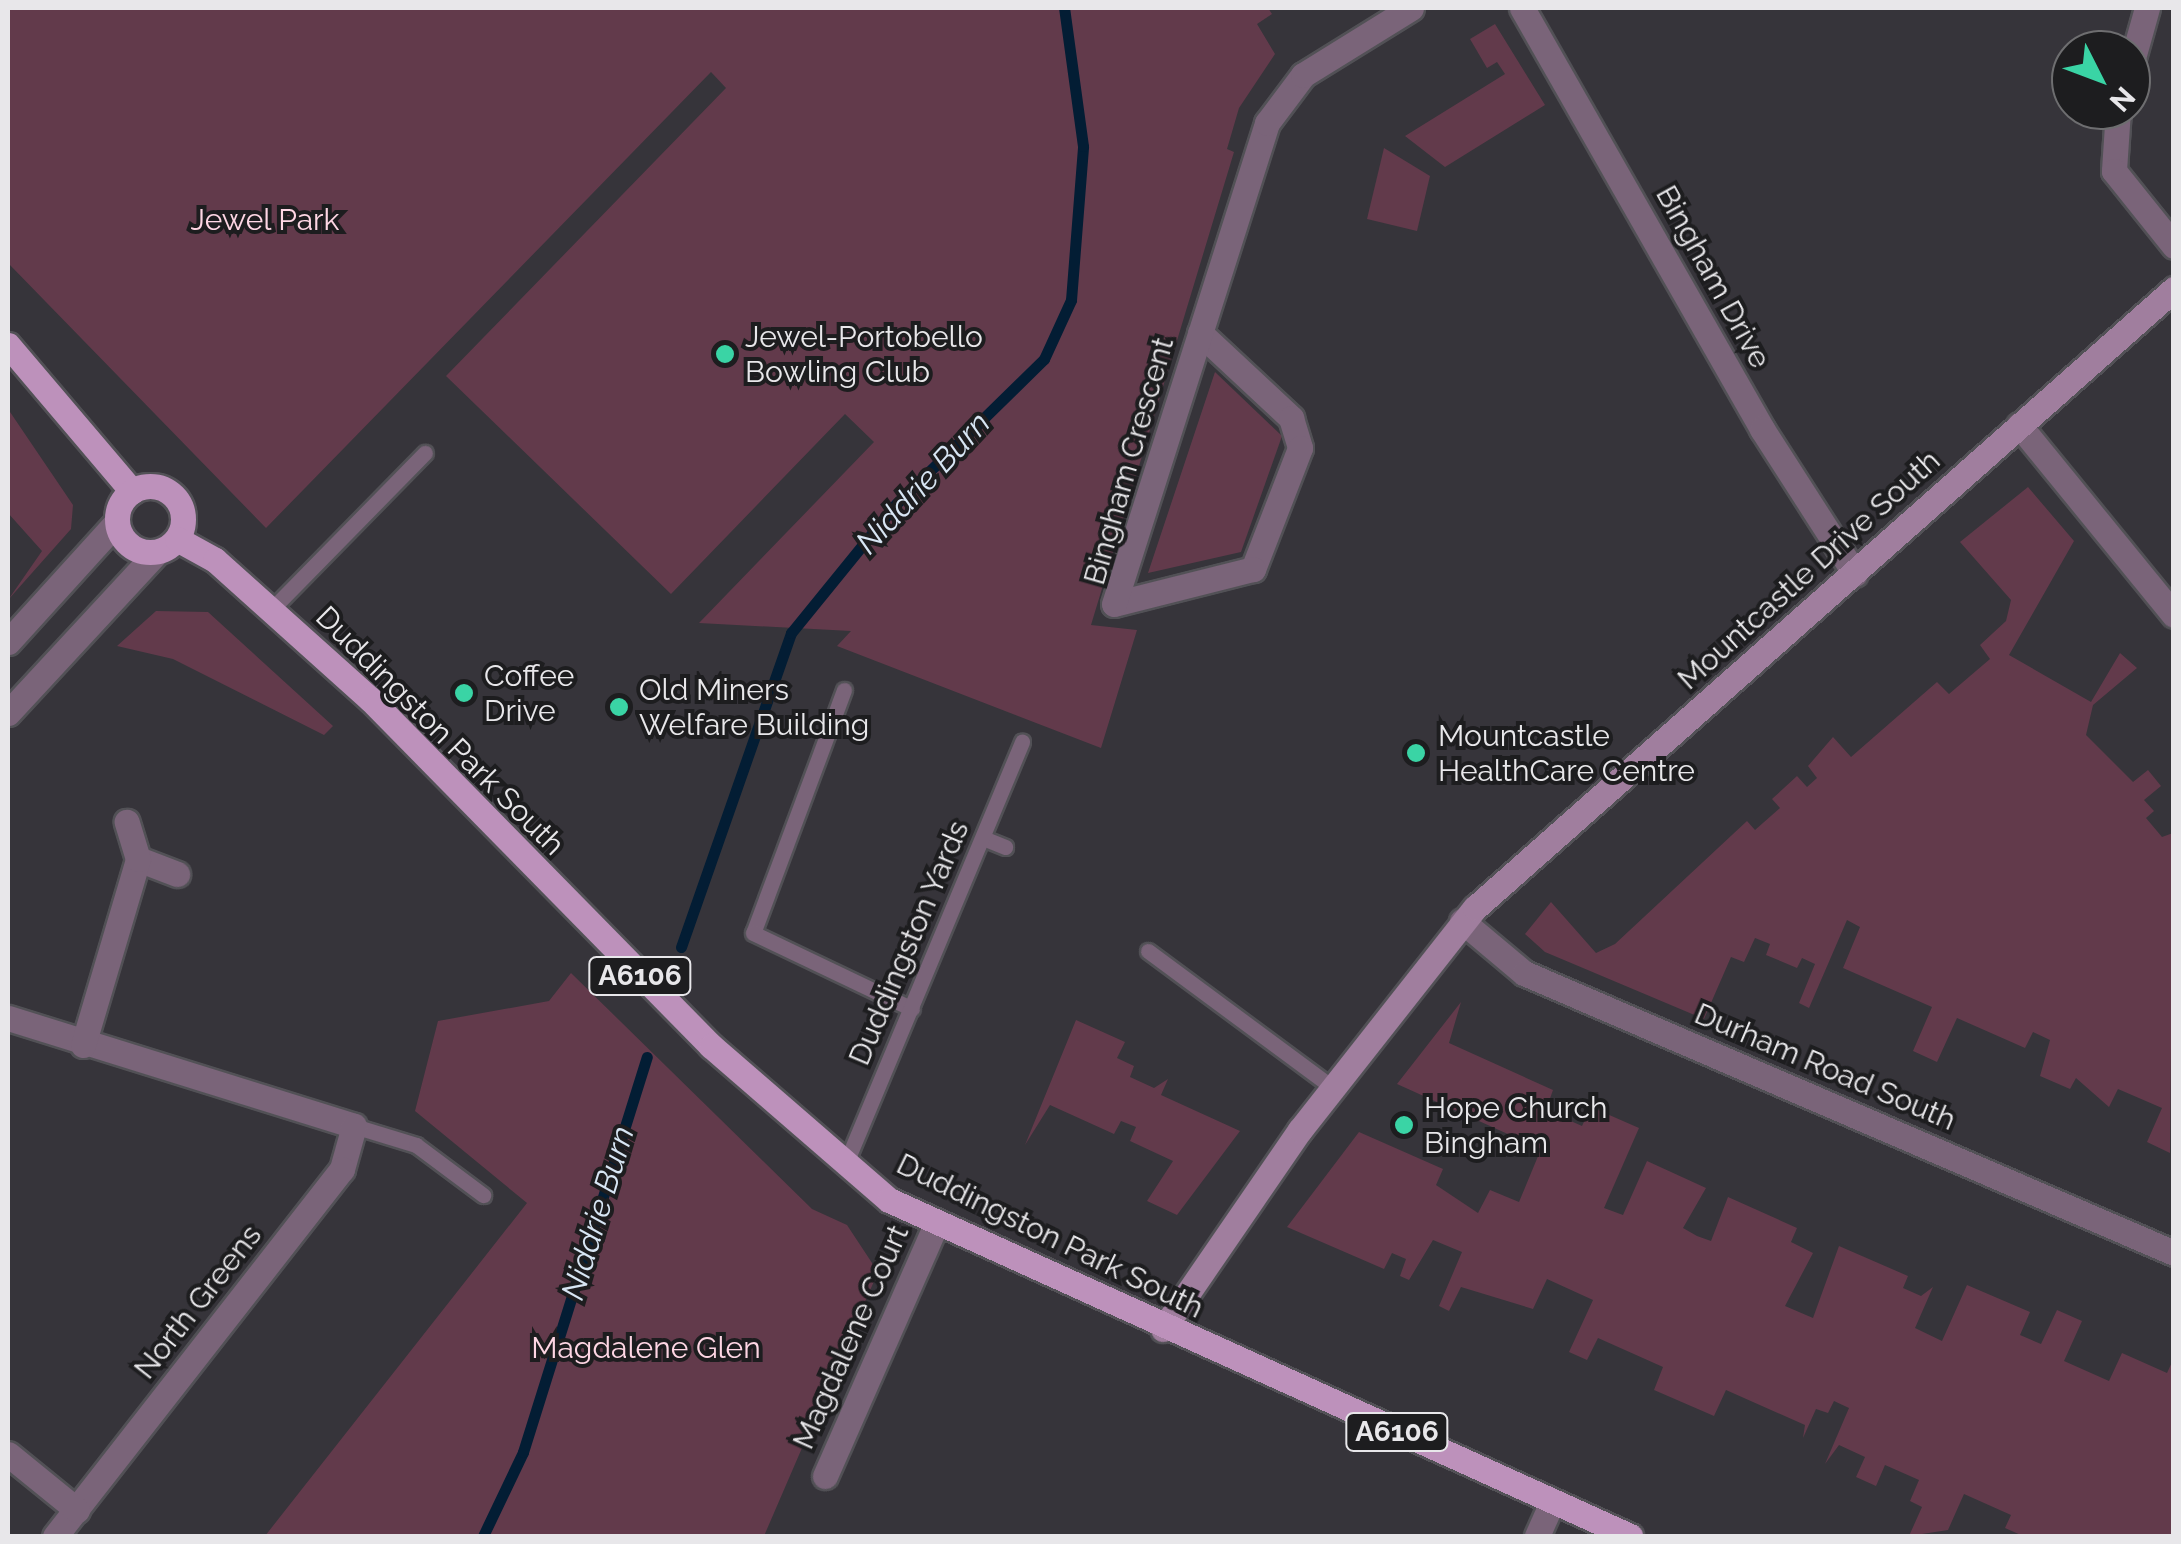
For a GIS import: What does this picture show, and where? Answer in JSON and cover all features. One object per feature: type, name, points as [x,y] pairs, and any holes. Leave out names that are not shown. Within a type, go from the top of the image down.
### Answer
[{"type":"main road","points":[[8,345],[132,491]]},
{"type":"main road","points":[[132,491],[156,486],[173,495],[184,518],[167,546]]},
{"type":"main road","points":[[117,522],[132,491]]},
{"type":"main road","name":"Duddingston Park South","points":[[117,522],[132,547],[167,546],[270,610],[710,1046],[845,1166],[936,1224],[1630,1536]]},
{"type":"street","name":"Bingham Crescent","points":[[1200,333],[1292,418],[1300,448],[1253,569],[1114,604],[1200,333],[1277,105],[1320,62],[1411,8]]},
{"type":"street","name":"Bingham Drive","points":[[1522,8],[1855,574]]},
{"type":"street","points":[[2117,130],[2114,171],[2174,246]]},
{"type":"street","name":"Mountcastle Drive South","points":[[1163,1329],[1333,1088],[1462,922],[2174,289]]},
{"type":"street","points":[[2019,425],[2174,614]]},
{"type":"street","points":[[8,642],[117,522]]},
{"type":"street","points":[[8,713],[167,546]]},
{"type":"street","points":[[83,1045],[138,860],[127,822]]},
{"type":"street","points":[[138,860],[178,874]]},
{"type":"street","name":"Durham Road South","points":[[1462,922],[1524,973],[2174,1253]]},
{"type":"street","points":[[8,1018],[83,1045],[354,1126]]},
{"type":"street","name":"North Greens","points":[[56,1536],[342,1169],[354,1126]]},
{"type":"street","name":"Magdalene Court","points":[[826,1476],[936,1224]]},
{"type":"street","points":[[8,1454],[77,1510]]},
{"type":"street","points":[[1537,1536],[1552,1502]]},
{"type":"lane","points":[[270,610],[425,453]]},
{"type":"lane","points":[[844,690],[753,933],[912,1010]]},
{"type":"lane","name":"Duddingston Yards","points":[[845,1166],[1022,742]]},
{"type":"lane","points":[[983,838],[1005,846]]},
{"type":"lane","points":[[1148,951],[1333,1088]]},
{"type":"lane","points":[[354,1126],[416,1145],[483,1195]]},
{"type":"green space","name":"Jewel Park","points":[[8,8],[1268,8],[1272,14],[1257,24],[1275,54],[1239,108],[1227,149],[1234,152],[1091,625],[1137,630],[1101,748],[837,646],[851,631],[699,623],[874,442],[845,414],[671,594],[446,376],[726,88],[711,72],[266,528],[8,263]]},
{"type":"green space","points":[[1495,24],[1545,105],[1445,167],[1405,136],[1505,74],[1497,62],[1487,68],[1470,39]]},
{"type":"green space","points":[[1384,148],[1430,176],[1417,231],[1367,219]]},
{"type":"green space","points":[[1215,372],[1282,436],[1241,552],[1148,573]]},
{"type":"green space","points":[[8,409],[73,505],[71,529],[8,600],[42,551],[8,513]]},
{"type":"green space","points":[[2028,487],[2074,541],[2009,655],[2091,702],[2120,653],[2137,668],[2093,705],[2086,735],[2133,782],[2148,770],[2161,786],[2144,800],[2154,811],[2146,818],[2162,837],[2173,833],[2170,1153],[2147,1142],[2162,1108],[2118,1089],[2109,1107],[2076,1078],[2070,1089],[2040,1076],[2050,1040],[2033,1032],[2025,1048],[1957,1018],[1937,1062],[1913,1051],[1932,1007],[1843,968],[1860,927],[1847,920],[1809,1008],[1799,1003],[1815,964],[1802,958],[1797,968],[1766,955],[1770,944],[1755,938],[1744,962],[1731,957],[1704,1019],[1545,952],[1525,934],[1551,902],[1596,953],[1615,944],[1747,821],[1755,830],[1780,808],[1772,799],[1797,776],[1807,787],[1817,778],[1808,766],[1833,737],[1851,757],[1937,682],[1949,694],[1990,659],[1980,645],[2006,621],[2011,600],[1960,542]]},
{"type":"green space","points":[[156,611],[208,612],[333,726],[324,735],[173,659],[117,646]]},
{"type":"green space","name":"Magdalene Glen","points":[[571,973],[812,1209],[847,1225],[878,1272],[764,1536],[265,1536],[527,1203],[415,1111],[438,1021],[549,1001]]},
{"type":"green space","points":[[1461,1002],[1449,1043],[1553,1090],[1546,1110],[1582,1126],[1591,1107],[1639,1128],[1604,1208],[1623,1215],[1647,1161],[1706,1188],[1683,1228],[1697,1236],[1711,1241],[1728,1197],[1797,1228],[1791,1242],[1813,1253],[1785,1306],[1813,1318],[1839,1246],[1908,1276],[1903,1288],[1921,1296],[1933,1287],[1915,1328],[1942,1341],[1967,1285],[2030,1312],[2020,1335],[2041,1344],[2057,1310],[2082,1321],[2064,1361],[2109,1381],[2122,1353],[2167,1373],[2173,1360],[2173,1536],[2023,1536],[2005,1528],[2011,1515],[1964,1494],[1948,1530],[1909,1536],[1922,1507],[1910,1501],[1919,1480],[1885,1465],[1876,1486],[1856,1477],[1865,1457],[1839,1445],[1825,1464],[1849,1408],[1834,1401],[1828,1413],[1816,1409],[1803,1438],[1805,1425],[1726,1390],[1714,1416],[1654,1390],[1663,1367],[1598,1338],[1587,1360],[1569,1352],[1593,1300],[1547,1279],[1533,1309],[1461,1287],[1449,1311],[1439,1306],[1462,1252],[1433,1240],[1409,1280],[1400,1276],[1406,1259],[1392,1253],[1384,1269],[1287,1227],[1359,1132],[1443,1169],[1436,1185],[1478,1213],[1490,1190],[1519,1202],[1541,1149],[1397,1084]]},
{"type":"green space","points":[[1076,1020],[1125,1042],[1117,1058],[1134,1066],[1130,1077],[1154,1088],[1168,1079],[1161,1095],[1240,1131],[1177,1215],[1147,1201],[1173,1161],[1130,1141],[1136,1127],[1121,1121],[1114,1134],[1050,1105],[1025,1145]]},
{"type":"waterway","name":"Niddrie Burn","points":[[681,947],[791,633],[896,504],[1044,359],[1071,300],[1083,146],[1064,8]]},
{"type":"waterway","name":"Niddrie Burn","points":[[483,1536],[523,1452],[647,1057]]},
{"type":"place","name":"Jewel-Portobello Bowling Club","points":[[725,354]]},
{"type":"place","name":"Coffee Drive","points":[[464,693]]},
{"type":"place","name":"Old Miners Welfare Building","points":[[619,707]]},
{"type":"place","name":"Mountcastle HealthCare Centre","points":[[1416,753]]},
{"type":"place","name":"Hope Church Bingham","points":[[1404,1125]]}]
